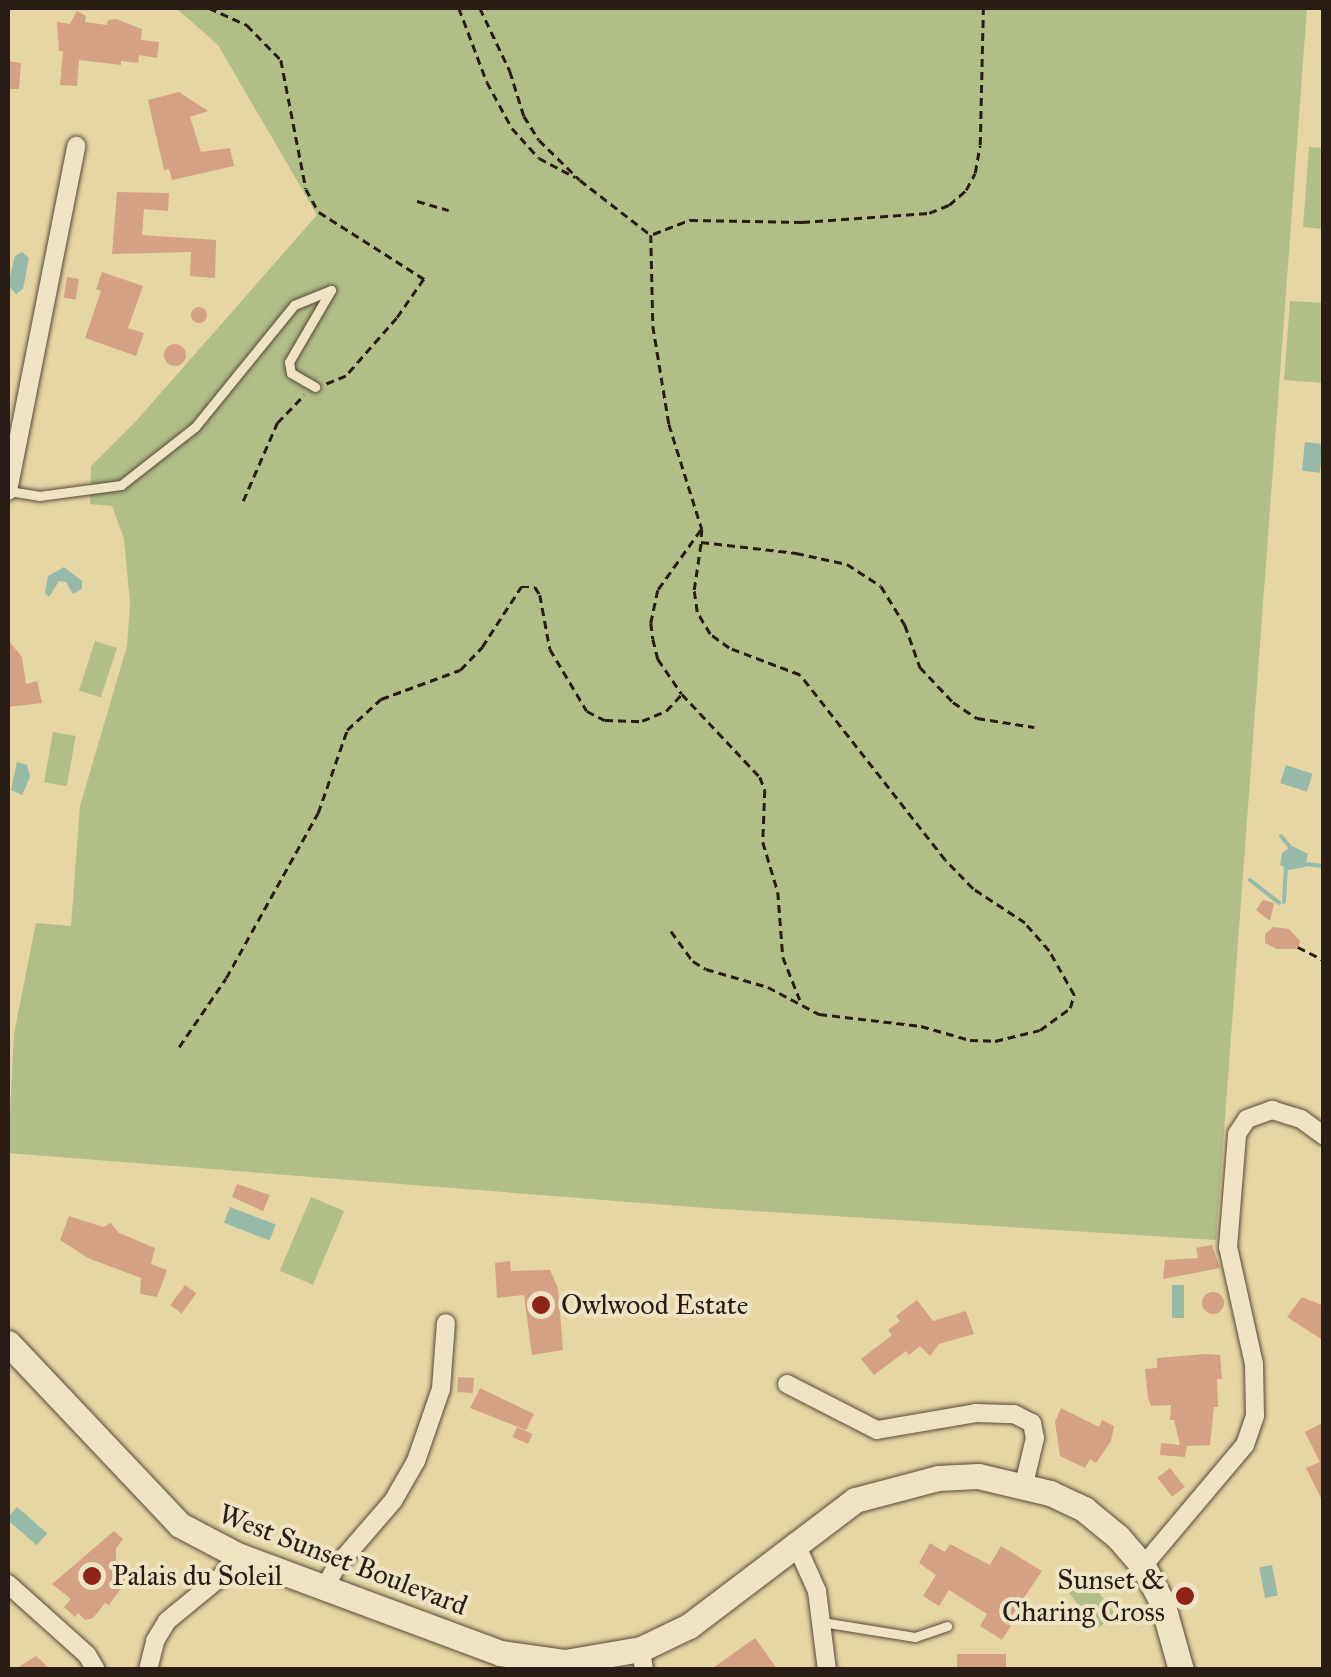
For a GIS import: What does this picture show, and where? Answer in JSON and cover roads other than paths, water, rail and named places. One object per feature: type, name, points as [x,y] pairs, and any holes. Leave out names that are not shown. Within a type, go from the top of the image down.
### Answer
[{"type":"main road","name":"West Sunset Boulevard","points":[[8,1342],[162,1510],[205,1541],[500,1653],[532,1659],[642,1659],[855,1500],[893,1487],[970,1476],[1024,1484],[1084,1509],[1144,1566],[1175,1636],[1181,1670]]},
{"type":"street","points":[[8,491],[76,146]]},
{"type":"street","points":[[1144,1566],[1245,1446],[1255,1416],[1256,1375],[1228,1247],[1237,1134],[1247,1119],[1272,1110],[1301,1119],[1324,1136]]},
{"type":"street","points":[[324,1588],[393,1501],[416,1462],[442,1389],[446,1322]]},
{"type":"street","points":[[787,1384],[877,1430],[976,1413],[1014,1414],[1032,1423],[1035,1438],[1024,1484]]},
{"type":"street","points":[[795,1542],[816,1591],[826,1670]]},
{"type":"street","points":[[148,1670],[155,1642],[167,1622],[224,1575],[237,1555]]},
{"type":"street","points":[[8,1584],[86,1655],[96,1670]]},
{"type":"lane","points":[[8,491],[40,496],[121,485],[195,427],[294,305],[331,290],[289,362],[291,373],[315,387]]},
{"type":"lane","points":[[822,1622],[915,1637],[947,1626]]},
{"type":"waterway","points":[[1281,836],[1290,847]]},
{"type":"waterway","points":[[1306,864],[1323,866]]},
{"type":"waterway","points":[[1284,902],[1286,869]]},
{"type":"waterway","points":[[1250,880],[1279,903]]},
{"type":"place","name":"Owlwood Estate","points":[[541,1305]]},
{"type":"place","name":"Palais du Soleil","points":[[92,1576]]},
{"type":"place","name":"Sunset & Charing Cross","points":[[1185,1596]]}]
